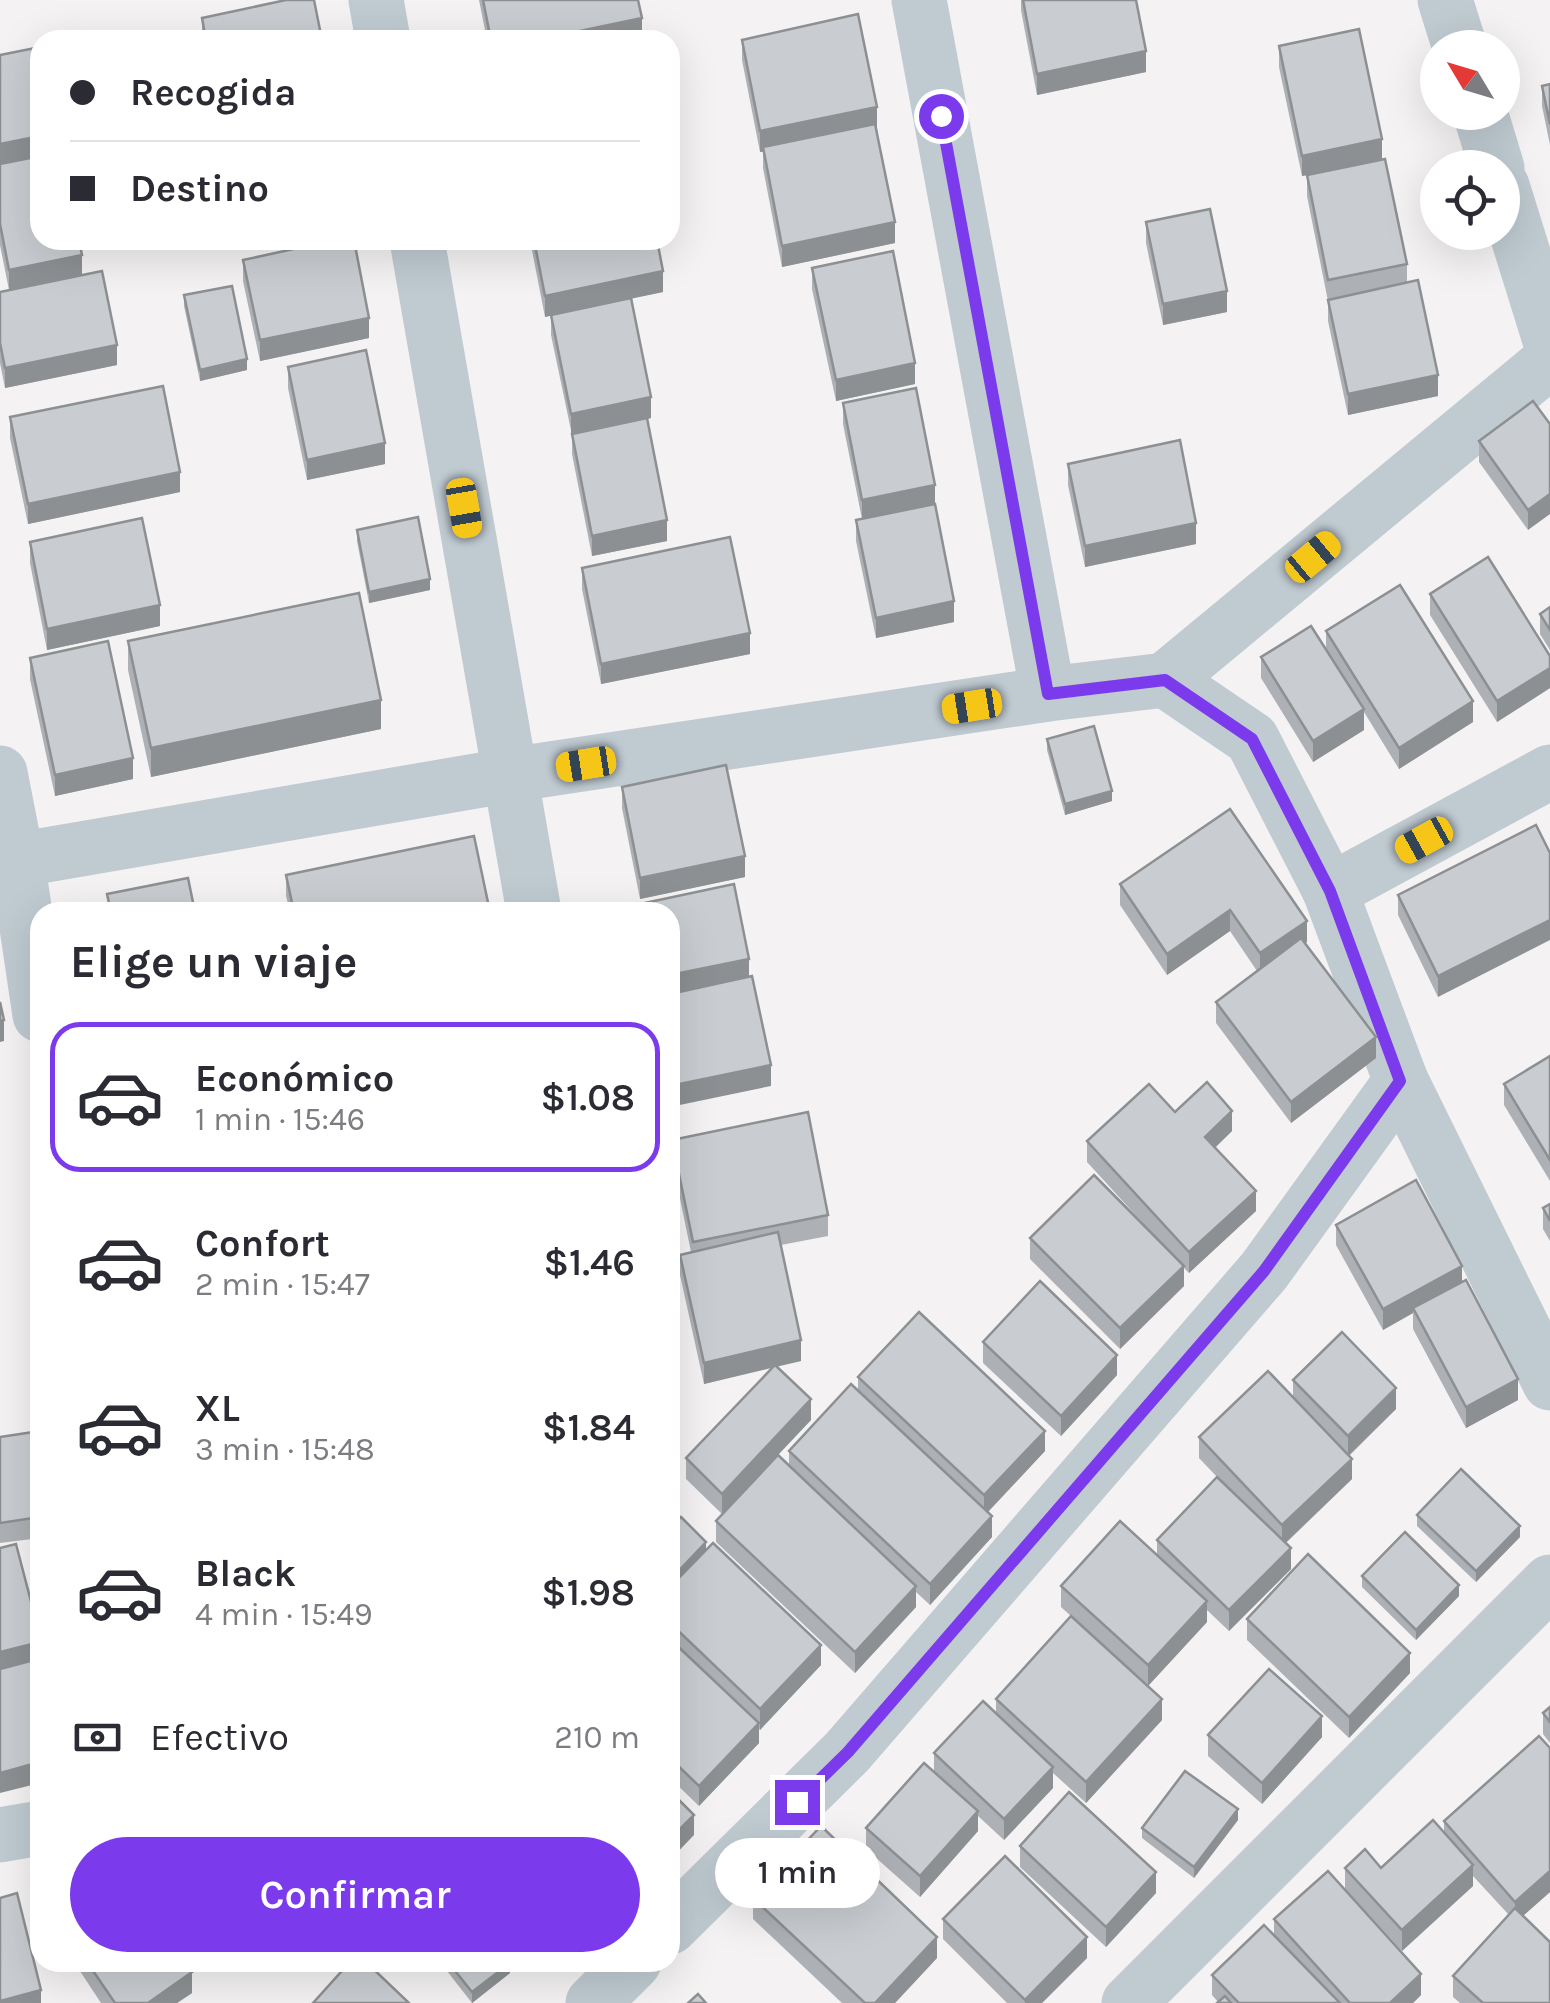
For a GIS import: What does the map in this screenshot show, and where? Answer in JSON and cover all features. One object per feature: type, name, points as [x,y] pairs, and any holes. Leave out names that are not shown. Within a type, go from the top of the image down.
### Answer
[{"type":"street","points":[[376,0],[380,30]]},
{"type":"street","points":[[919,0],[1048,694]]},
{"type":"street","points":[[1445,0],[1454,30]]},
{"type":"street","points":[[1520,244],[1550,340]]},
{"type":"street","points":[[419,250],[532,902]]},
{"type":"street","points":[[9,862],[510,776],[1048,694],[1165,680],[1550,361]]},
{"type":"street","points":[[1165,680],[1252,739],[1330,891],[1400,1081],[1550,1383]]},
{"type":"street","points":[[1330,891],[1550,772]]},
{"type":"street","points":[[0,773],[9,862],[30,966]]},
{"type":"street","points":[[680,1918],[848,1752],[1264,1271],[1400,1081]]},
{"type":"street","points":[[1128,2003],[1550,1582]]},
{"type":"street","points":[[0,1835],[30,1830]]},
{"type":"street","points":[[594,2003],[624,1972]]},
{"type":"building","points":[[286,0],[314,0],[320,30],[204,30],[202,18]]},
{"type":"building","points":[[483,0],[638,0],[642,18],[585,30],[489,30]]},
{"type":"building","points":[[1023,0],[1136,0],[1146,51],[1037,74]]},
{"type":"building","points":[[858,14],[877,107],[760,131],[742,40]]},
{"type":"building","points":[[1359,29],[1382,139],[1302,156],[1279,46]]},
{"type":"building","points":[[30,49],[30,138],[0,144],[0,55]]},
{"type":"building","points":[[1550,84],[1550,124],[1542,86]]},
{"type":"building","points":[[875,124],[895,222],[782,246],[763,147]]},
{"type":"building","points":[[30,158],[30,250],[81,250],[82,255],[9,270],[0,224],[0,164]]},
{"type":"building","points":[[1385,159],[1407,264],[1328,280],[1307,175]]},
{"type":"building","points":[[1210,209],[1227,291],[1163,304],[1146,222]]},
{"type":"building","points":[[289,250],[356,250],[369,318],[260,340],[243,260]]},
{"type":"building","points":[[536,250],[659,250],[663,271],[545,296]]},
{"type":"building","points":[[893,251],[915,363],[836,380],[812,268]]},
{"type":"building","points":[[102,271],[117,345],[5,368],[0,343],[0,292]]},
{"type":"building","points":[[1418,280],[1438,375],[1348,394],[1328,300]]},
{"type":"building","points":[[232,286],[247,359],[200,370],[184,295]]},
{"type":"building","points":[[631,298],[651,397],[571,414],[551,315]]},
{"type":"building","points":[[366,350],[385,443],[307,460],[288,367]]},
{"type":"building","points":[[163,386],[180,472],[28,504],[10,417]]},
{"type":"building","points":[[916,388],[935,485],[862,500],[843,403]]},
{"type":"building","points":[[1533,401],[1550,424],[1550,494],[1528,510],[1479,441]]},
{"type":"building","points":[[647,418],[667,520],[592,536],[572,434]]},
{"type":"building","points":[[1180,440],[1196,523],[1085,546],[1068,464]]},
{"type":"building","points":[[935,504],[954,601],[876,618],[856,520]]},
{"type":"building","points":[[418,517],[430,579],[369,592],[357,530]]},
{"type":"building","points":[[142,518],[160,605],[47,629],[30,542]]},
{"type":"building","points":[[730,537],[750,633],[601,664],[582,568]]},
{"type":"building","points":[[1488,557],[1550,656],[1550,668],[1497,701],[1430,594]]},
{"type":"building","points":[[1400,585],[1473,701],[1399,748],[1326,631]]},
{"type":"building","points":[[359,593],[381,700],[151,748],[128,641]]},
{"type":"building","points":[[1550,607],[1550,630],[1540,614]]},
{"type":"building","points":[[1311,626],[1364,709],[1313,741],[1261,657]]},
{"type":"building","points":[[108,641],[133,758],[55,775],[30,658]]},
{"type":"building","points":[[1094,726],[1112,791],[1065,804],[1047,739]]},
{"type":"building","points":[[726,765],[745,856],[640,878],[622,787]]},
{"type":"building","points":[[1230,809],[1307,921],[1260,953],[1230,910],[1167,954],[1120,884]]},
{"type":"building","points":[[1536,825],[1550,853],[1550,920],[1438,976],[1398,895]]},
{"type":"building","points":[[474,836],[488,902],[292,902],[286,875]]},
{"type":"building","points":[[188,878],[193,902],[109,902],[107,894]]},
{"type":"building","points":[[734,884],[749,959],[680,973],[680,902],[649,902]]},
{"type":"building","points":[[1301,938],[1376,1037],[1291,1102],[1216,1002]]},
{"type":"building","points":[[752,976],[771,1065],[680,1084],[680,992]]},
{"type":"building","points":[[1550,1056],[1550,1160],[1504,1084]]},
{"type":"building","points":[[1207,1082],[1232,1111],[1205,1137],[1256,1191],[1189,1252],[1087,1141],[1149,1084],[1175,1112]]},
{"type":"building","points":[[808,1112],[828,1215],[693,1242],[680,1179],[680,1138]]},
{"type":"building","points":[[1094,1175],[1184,1266],[1120,1328],[1030,1238]]},
{"type":"building","points":[[1416,1180],[1462,1266],[1383,1309],[1336,1225]]},
{"type":"building","points":[[778,1232],[801,1340],[704,1363],[680,1255]]},
{"type":"building","points":[[1466,1280],[1518,1379],[1466,1407],[1413,1308]]},
{"type":"building","points":[[1040,1281],[1117,1355],[1061,1416],[983,1342]]},
{"type":"building","points":[[919,1312],[1045,1431],[984,1495],[858,1377]]},
{"type":"building","points":[[1342,1332],[1396,1388],[1348,1436],[1293,1380]]},
{"type":"building","points":[[775,1365],[811,1399],[722,1494],[686,1458]]},
{"type":"building","points":[[1268,1371],[1352,1459],[1282,1525],[1199,1437]]},
{"type":"building","points":[[851,1384],[992,1516],[930,1584],[789,1451]]},
{"type":"building","points":[[30,1432],[30,1518],[0,1523],[0,1437]]},
{"type":"building","points":[[778,1455],[916,1586],[855,1652],[716,1521]]},
{"type":"building","points":[[1461,1469],[1520,1526],[1476,1571],[1417,1515]]},
{"type":"building","points":[[1217,1477],[1291,1548],[1229,1610],[1157,1540]]},
{"type":"building","points":[[680,1518],[706,1542],[680,1569]]},
{"type":"building","points":[[1120,1521],[1207,1601],[1148,1665],[1061,1586]]},
{"type":"building","points":[[1405,1532],[1459,1585],[1416,1630],[1362,1576]]},
{"type":"building","points":[[713,1543],[821,1645],[760,1709],[680,1633],[680,1577]]},
{"type":"building","points":[[16,1544],[30,1598],[30,1644],[0,1652],[0,1548]]},
{"type":"building","points":[[1308,1554],[1410,1653],[1349,1717],[1247,1619]]},
{"type":"building","points":[[1071,1616],[1162,1699],[1086,1782],[996,1699]]},
{"type":"building","points":[[680,1648],[759,1723],[699,1786],[680,1768]]},
{"type":"building","points":[[30,1661],[30,1765],[0,1773],[0,1669]]},
{"type":"building","points":[[1269,1669],[1322,1716],[1262,1783],[1208,1735]]},
{"type":"building","points":[[983,1701],[1053,1767],[1004,1819],[934,1753]]},
{"type":"building","points":[[1539,1736],[1550,1748],[1550,1871],[1515,1902],[1444,1821]]},
{"type":"building","points":[[924,1763],[978,1811],[920,1876],[866,1828]]},
{"type":"building","points":[[1185,1771],[1238,1809],[1194,1867],[1142,1828]]},
{"type":"building","points":[[1069,1792],[1156,1872],[1106,1927],[1020,1846]]},
{"type":"building","points":[[680,1801],[694,1815],[680,1829]]},
{"type":"building","points":[[1433,1820],[1473,1865],[1402,1930],[1345,1868],[1365,1849],[1381,1868]]},
{"type":"building","points":[[821,1826],[937,1937],[875,2003],[865,2003],[753,1898]]},
{"type":"building","points":[[1005,1856],[1087,1937],[1025,2000],[943,1919]]},
{"type":"building","points":[[1328,1871],[1421,1974],[1390,2003],[1350,2003],[1274,1919]]},
{"type":"building","points":[[17,1893],[30,1946],[30,1972],[37,1972],[41,1990],[0,2001],[0,1898]]},
{"type":"building","points":[[1515,1908],[1550,1942],[1550,2003],[1483,2003],[1453,1976]]},
{"type":"building","points":[[1264,1925],[1340,2003],[1239,2003],[1212,1975]]},
{"type":"building","points":[[94,1972],[192,1972],[148,2003],[115,2003]]},
{"type":"building","points":[[341,1972],[376,1972],[409,2003],[313,2003]]},
{"type":"building","points":[[456,1972],[498,1972],[472,1992]]},
{"type":"building","points":[[698,1994],[706,2003],[688,2003]]},
{"type":"route","points":[[797,1802],[848,1752],[1264,1271],[1400,1081],[1330,891],[1252,739],[1165,680],[1048,694],[941,116]]}]
